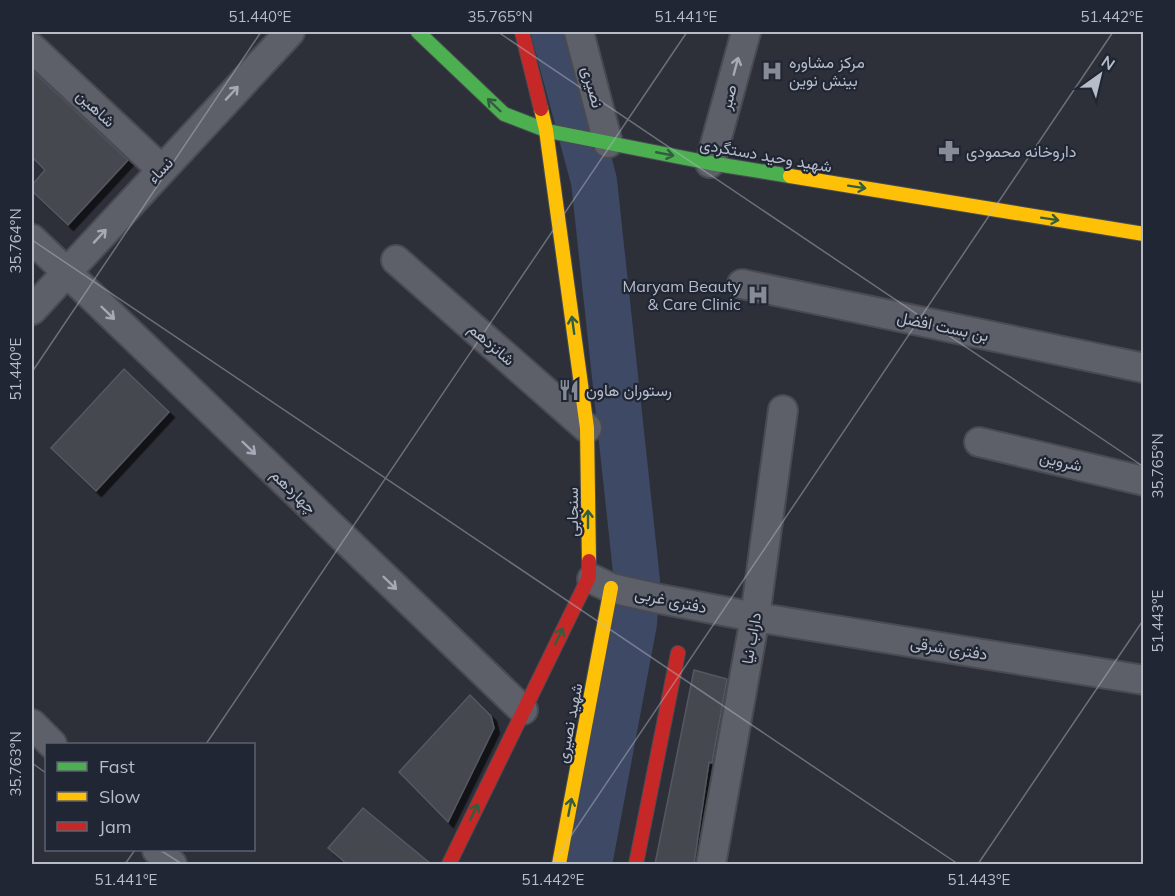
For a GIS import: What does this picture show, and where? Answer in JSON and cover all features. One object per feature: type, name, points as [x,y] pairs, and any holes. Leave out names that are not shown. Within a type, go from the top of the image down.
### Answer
[{"type":"street","name":"نساء","points":[[32,310],[290,32]]},
{"type":"street","name":"شهید وحید دستگردی","points":[[418,32],[504,114],[547,131],[710,163],[1143,234]]},
{"type":"street","name":"سنجابی","points":[[449,864],[523,710],[600,583],[588,428],[547,131],[522,32]]},
{"type":"street","name":"نصیری","points":[[579,32],[607,142]]},
{"type":"street","name":"صبر","points":[[710,163],[746,32]]},
{"type":"street","name":"شاهین","points":[[32,48],[161,169]]},
{"type":"street","name":"چهاردهم","points":[[32,239],[523,710]]},
{"type":"street","name":"شانزدهم","points":[[396,260],[588,428]]},
{"type":"street","name":"بن بست افضل","points":[[742,284],[1143,368]]},
{"type":"street","name":"داراب نیا","points":[[711,864],[755,617],[783,410]]},
{"type":"street","name":"شروین","points":[[979,442],[1143,481]]},
{"type":"street","name":"دفتری غربی","points":[[600,583],[660,599],[755,617]]},
{"type":"street","name":"شهید نصیری","points":[[559,864],[600,583]]},
{"type":"street","name":"دفتری شرقی","points":[[755,617],[1143,680]]},
{"type":"street","points":[[636,864],[678,653]]},
{"type":"street","points":[[32,724],[51,743]]},
{"type":"street","points":[[159,851],[172,864]]},
{"type":"building","points":[[32,70],[128,160],[68,225],[32,191],[32,185],[45,170],[32,157]]},
{"type":"building","points":[[124,369],[169,412],[96,491],[51,448]]},
{"type":"building","points":[[694,670],[727,679],[712,763],[709,762],[694,864],[655,864]]},
{"type":"building","points":[[470,695],[491,716],[494,728],[448,822],[399,772]]},
{"type":"building","points":[[363,808],[431,864],[347,864],[328,848]]},
{"type":"waterway","points":[[554,32],[594,181],[637,581],[634,623],[589,864]]},
{"type":"traffic: fast","points":[[418,32],[504,114],[548,131],[710,163],[790,176]]},
{"type":"traffic: slow","points":[[541,109],[546,130],[587,428],[589,561]]},
{"type":"traffic: slow","points":[[790,176],[1144,234]]},
{"type":"traffic: slow","points":[[559,864],[611,588]]},
{"type":"traffic: jam","points":[[522,32],[541,109]]},
{"type":"traffic: jam","points":[[449,864],[589,577],[589,561]]},
{"type":"traffic: jam","points":[[636,864],[678,653]]},
{"type":"place","name":"مرکز مشاوره بینش نوین","points":[[772,71]]},
{"type":"place","name":"داروخانه محمودی","points":[[949,151]]},
{"type":"place","name":"Maryam Beauty & Care Clinic","points":[[758,295]]},
{"type":"place","name":"رستوران هاون","points":[[569,390]]}]
